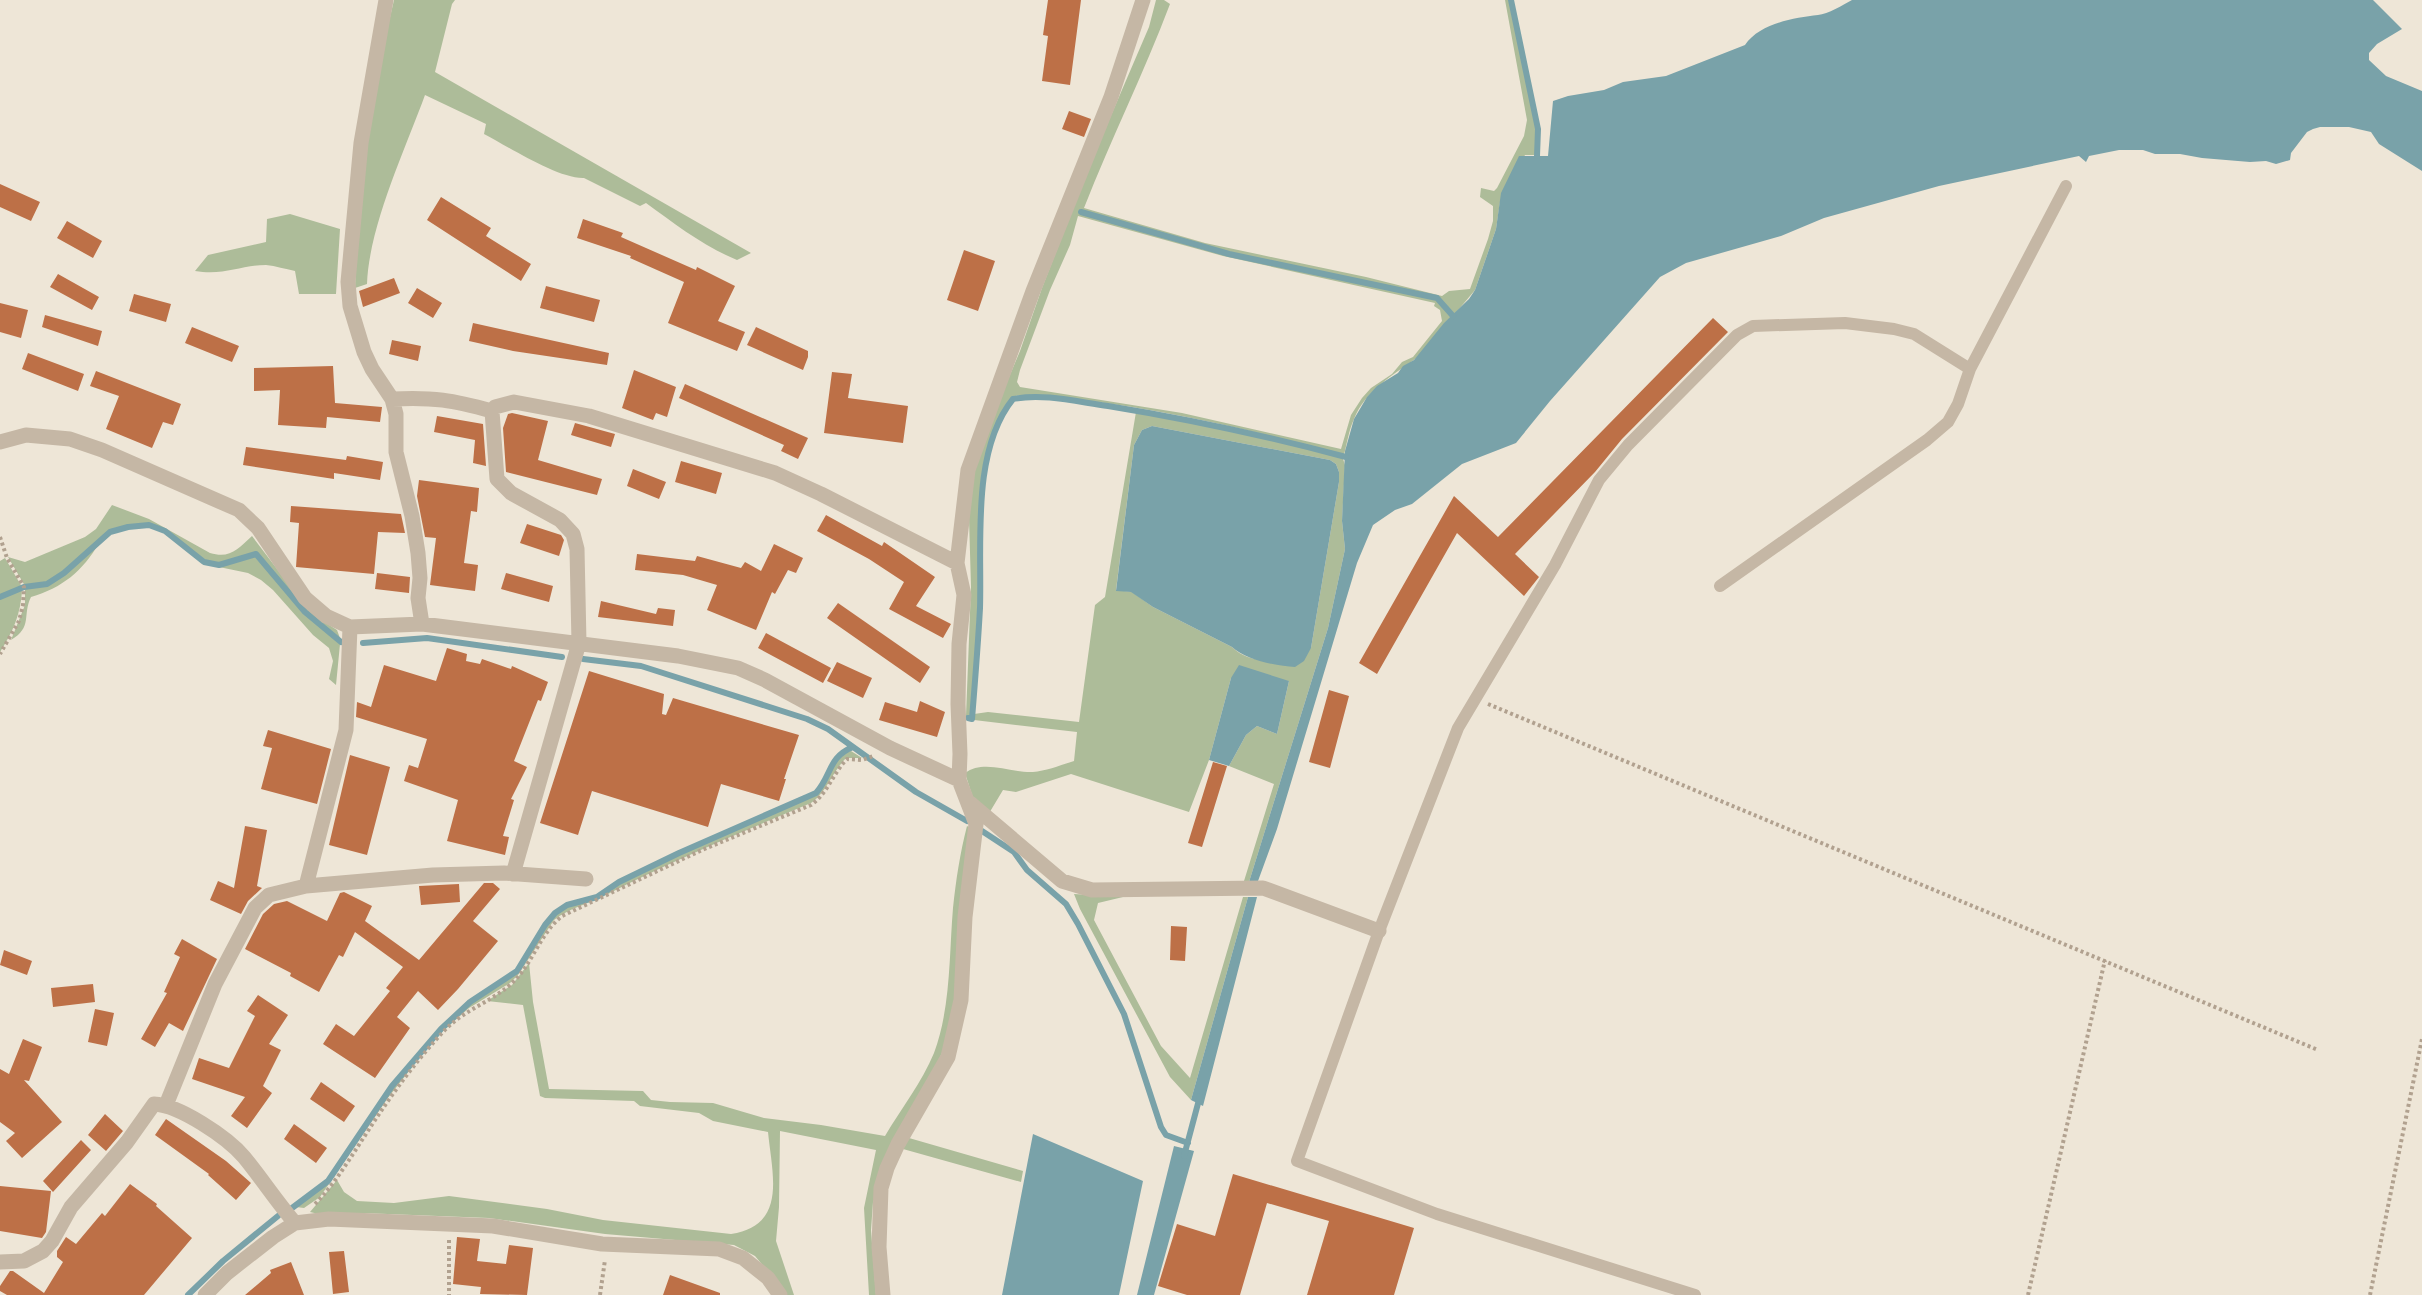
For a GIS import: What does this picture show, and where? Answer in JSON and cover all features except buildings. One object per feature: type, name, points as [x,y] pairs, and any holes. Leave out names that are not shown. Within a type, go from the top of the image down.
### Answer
[{"type":"street","points":[[386,0],[362,143],[348,282],[350,306],[364,352],[372,369],[392,399],[396,414],[396,452],[412,516],[418,553],[420,578],[418,597],[422,624]]},
{"type":"street","points":[[883,1295],[879,1247],[881,1188],[898,1144],[948,1057],[958,1019],[965,917],[976,824],[959,780],[959,644],[964,595],[957,563],[964,492],[975,447],[1033,291],[1111,97],[1142,0]]},
{"type":"street","points":[[392,399],[433,397],[492,411]]},
{"type":"street","points":[[513,874],[579,643],[577,549],[573,534],[560,520],[511,493],[497,479],[492,411],[495,406],[514,402],[590,416],[775,473],[957,563]]},
{"type":"street","points":[[0,442],[26,435],[70,439],[240,510],[258,528],[305,598],[326,616],[350,627],[422,624],[678,656],[738,668],[890,748],[959,780]]},
{"type":"street","points":[[306,886],[346,730],[350,627]]},
{"type":"street","points":[[968,801],[1062,881],[1092,890],[1263,888],[1379,931]]},
{"type":"street","points":[[166,1105],[215,984],[255,908],[269,895],[306,886],[433,875],[513,874],[586,879]]},
{"type":"street","points":[[0,1262],[24,1261],[43,1251],[52,1241],[72,1207],[127,1142],[154,1104],[166,1105],[199,1121],[242,1155],[295,1223]]},
{"type":"street","points":[[205,1295],[227,1273],[295,1223],[329,1219],[493,1226],[607,1244],[719,1249],[743,1258],[768,1278],[780,1295]]},
{"type":"lane","points":[[1720,586],[1927,440],[1948,422],[1958,404],[1970,369],[2066,186]]},
{"type":"lane","points":[[1695,1295],[1437,1214],[1297,1161],[1379,931],[1458,728],[1555,565],[1599,480],[1628,445],[1737,335],[1753,326],[1845,323],[1894,329],[1914,334],[1970,369]]},
{"type":"path","points":[[0,537],[7,558],[24,587],[19,621],[0,654]]},
{"type":"path","points":[[1474,698],[2318,1050]]},
{"type":"path","points":[[295,1223],[334,1182],[389,1100],[442,1033],[470,1009],[511,984],[519,976],[548,930],[562,916],[702,850],[811,805],[820,798],[837,769],[847,759],[862,760],[890,748]]},
{"type":"path","points":[[2028,1295],[2105,960]]},
{"type":"path","points":[[2370,1295],[2422,1039]]},
{"type":"path","points":[[449,1224],[449,1295]]},
{"type":"path","points":[[600,1295],[607,1244]]},
{"type":"green space","points":[[394,0],[455,0],[452,4],[435,72],[751,253],[737,260],[690,234],[646,203],[640,206],[584,178],[573,177],[548,168],[484,134],[486,124],[425,95],[381,213],[369,261],[367,284],[355,288],[358,214],[378,69]]},
{"type":"green space","points":[[1156,0],[1164,0],[1170,4],[1084,208],[1205,243],[1366,277],[1442,296],[1449,291],[1470,289],[1493,221],[1493,206],[1480,197],[1481,188],[1494,191],[1497,188],[1524,136],[1527,120],[1505,0],[1510,0],[1528,77],[1534,116],[1536,155],[1525,155],[1500,202],[1496,229],[1475,290],[1454,315],[1437,297],[1229,252],[1079,212],[1202,249],[1436,299],[1451,317],[1420,355],[1380,385],[1365,400],[1352,423],[1344,455],[1234,427],[1157,411],[1082,400],[1029,395],[1013,397],[1004,407],[996,425],[982,471],[975,659],[970,717],[966,716],[971,587],[969,518],[974,472],[991,420],[1020,351],[1091,162],[1149,27]],"holes":[[[1078,216],[1223,256],[1435,303],[1434,306],[1440,310],[1442,321],[1413,357],[1402,362],[1392,374],[1371,388],[1362,398],[1351,415],[1341,449],[1182,413],[1020,387],[1017,382],[1020,370],[1050,290],[1070,245]]]},
{"type":"green space","points":[[290,214],[340,229],[336,294],[299,294],[295,271],[270,265],[215,272],[195,271],[208,255],[266,242],[267,219]]},
{"type":"green space","points":[[1136,412],[1235,431],[1343,459],[1345,465],[1342,521],[1345,549],[1328,628],[1249,882],[1244,881],[1274,784],[1229,766],[1246,735],[1257,726],[1277,734],[1289,681],[1231,678],[1209,760],[1189,812],[1071,774],[1016,792],[1003,790],[988,815],[973,798],[965,773],[972,769],[989,767],[1033,772],[1074,761],[1077,732],[974,720],[974,714],[988,712],[1079,722],[1095,605],[1105,597]],"holes":[[[1152,426],[1330,460],[1336,464],[1339,482],[1311,648],[1270,659],[1251,658],[1153,607],[1132,592],[1116,590],[1134,445],[1142,430]]]},
{"type":"green space","points":[[112,505],[149,519],[217,555],[233,552],[252,536],[290,586],[323,621],[337,630],[341,641],[306,611],[256,553],[230,562],[216,563],[195,554],[170,533],[147,525],[117,528],[106,534],[59,576],[45,583],[25,586],[8,557],[25,562],[85,537],[96,529]]},
{"type":"green space","points":[[99,543],[86,562],[71,577],[52,589],[31,597],[25,625],[11,640],[25,605],[25,588],[48,586]]},
{"type":"green space","points":[[255,556],[304,613],[340,644],[336,685],[329,679],[333,661],[329,648],[313,635],[273,590],[248,573],[219,567]]},
{"type":"green space","points":[[5,558],[22,587],[0,596],[0,561]]},
{"type":"green space","points":[[22,590],[15,622],[0,652],[0,599]]},
{"type":"green space","points":[[851,751],[862,758],[846,758],[811,803],[683,858],[601,897],[566,912],[554,920],[518,975],[510,983],[469,1008],[442,1032],[421,1056],[387,1099],[320,1197],[304,1208],[296,1207],[329,1182],[393,1086],[442,1029],[471,1003],[518,972],[546,926],[556,915],[567,907],[598,898],[620,884],[680,855],[817,794],[834,763]]},
{"type":"green space","points":[[967,826],[973,830],[953,1010],[947,1040],[935,1070],[873,1202],[871,1230],[876,1295],[869,1295],[864,1208],[876,1150],[780,1131],[776,1241],[794,1295],[784,1295],[755,1256],[734,1245],[605,1234],[489,1218],[362,1213],[323,1215],[310,1212],[337,1180],[344,1192],[357,1201],[394,1203],[449,1196],[547,1209],[603,1220],[731,1234],[749,1229],[761,1220],[769,1209],[772,1195],[772,1164],[768,1132],[713,1121],[699,1113],[640,1106],[634,1101],[540,1096],[523,1005],[487,1001],[512,985],[529,963],[533,1002],[549,1089],[643,1091],[651,1100],[713,1103],[764,1118],[885,1136],[924,1074],[940,1036],[950,963],[955,887]]},
{"type":"green space","points":[[1074,894],[1123,897],[1098,903],[1094,920],[1161,1046],[1190,1078],[1243,897],[1248,897],[1191,1100],[1170,1077]]},
{"type":"green space","points":[[909,1138],[1023,1171],[1021,1182],[903,1149]]},
{"type":"water","points":[[1852,0],[2373,0],[2402,29],[2377,44],[2369,53],[2369,60],[2386,76],[2422,91],[2422,171],[2379,144],[2371,132],[2349,127],[2320,127],[2307,132],[2291,153],[2290,160],[2276,164],[2266,161],[2250,162],[2180,154],[2155,154],[2143,150],[2119,150],[2089,156],[2086,162],[2079,156],[1939,186],[1824,218],[1781,236],[1686,263],[1660,277],[1550,401],[1516,443],[1462,464],[1412,504],[1395,510],[1373,525],[1357,563],[1277,829],[1258,881],[1249,882],[1328,628],[1345,549],[1342,521],[1345,451],[1354,419],[1367,397],[1377,386],[1414,360],[1475,290],[1496,229],[1501,193],[1519,156],[1548,156],[1553,101],[1604,90],[1623,82],[1666,76],[1745,45],[1759,31],[1768,27],[1788,20],[1826,13]]},
{"type":"water","points":[[1152,426],[1330,460],[1336,464],[1339,482],[1311,648],[1304,661],[1295,667],[1253,659],[1153,607],[1131,592],[1116,591],[1134,445],[1142,430]]},
{"type":"water","points":[[1239,665],[1289,681],[1277,734],[1257,726],[1246,735],[1229,766],[1209,760],[1231,678]]},
{"type":"water","points":[[1248,897],[1257,897],[1203,1106],[1191,1100]]},
{"type":"water","points":[[1033,1134],[1143,1181],[1119,1295],[1002,1295]]},
{"type":"water","points":[[1174,1146],[1194,1151],[1154,1295],[1137,1295]]},
{"type":"waterway","points":[[1511,0],[1538,129],[1537,156]]},
{"type":"waterway","points":[[1081,212],[1229,254],[1437,298],[1453,316]]},
{"type":"waterway","points":[[968,718],[972,719],[980,608],[980,527],[985,471],[990,445],[1000,420],[1013,399],[1037,397],[1073,400],[1138,411],[1227,428],[1346,457]]},
{"type":"waterway","points":[[0,597],[24,587],[47,584],[64,573],[110,532],[149,525],[165,531],[204,562],[219,565],[256,554],[305,612],[341,642]]},
{"type":"waterway","points":[[363,643],[427,638],[562,657]]},
{"type":"waterway","points":[[583,659],[641,666],[807,719],[828,729],[916,792],[967,821]]},
{"type":"waterway","points":[[292,1208],[328,1181],[392,1086],[441,1029],[470,1002],[517,971],[555,913],[567,905],[597,897],[619,882],[679,853],[816,793],[839,756],[853,747]]},
{"type":"waterway","points":[[982,831],[1014,852],[1027,870],[1066,904],[1124,1014],[1161,1127],[1166,1135],[1188,1143]]},
{"type":"waterway","points":[[1184,1156],[1200,1096]]},
{"type":"waterway","points":[[188,1295],[223,1261],[278,1216]]}]
